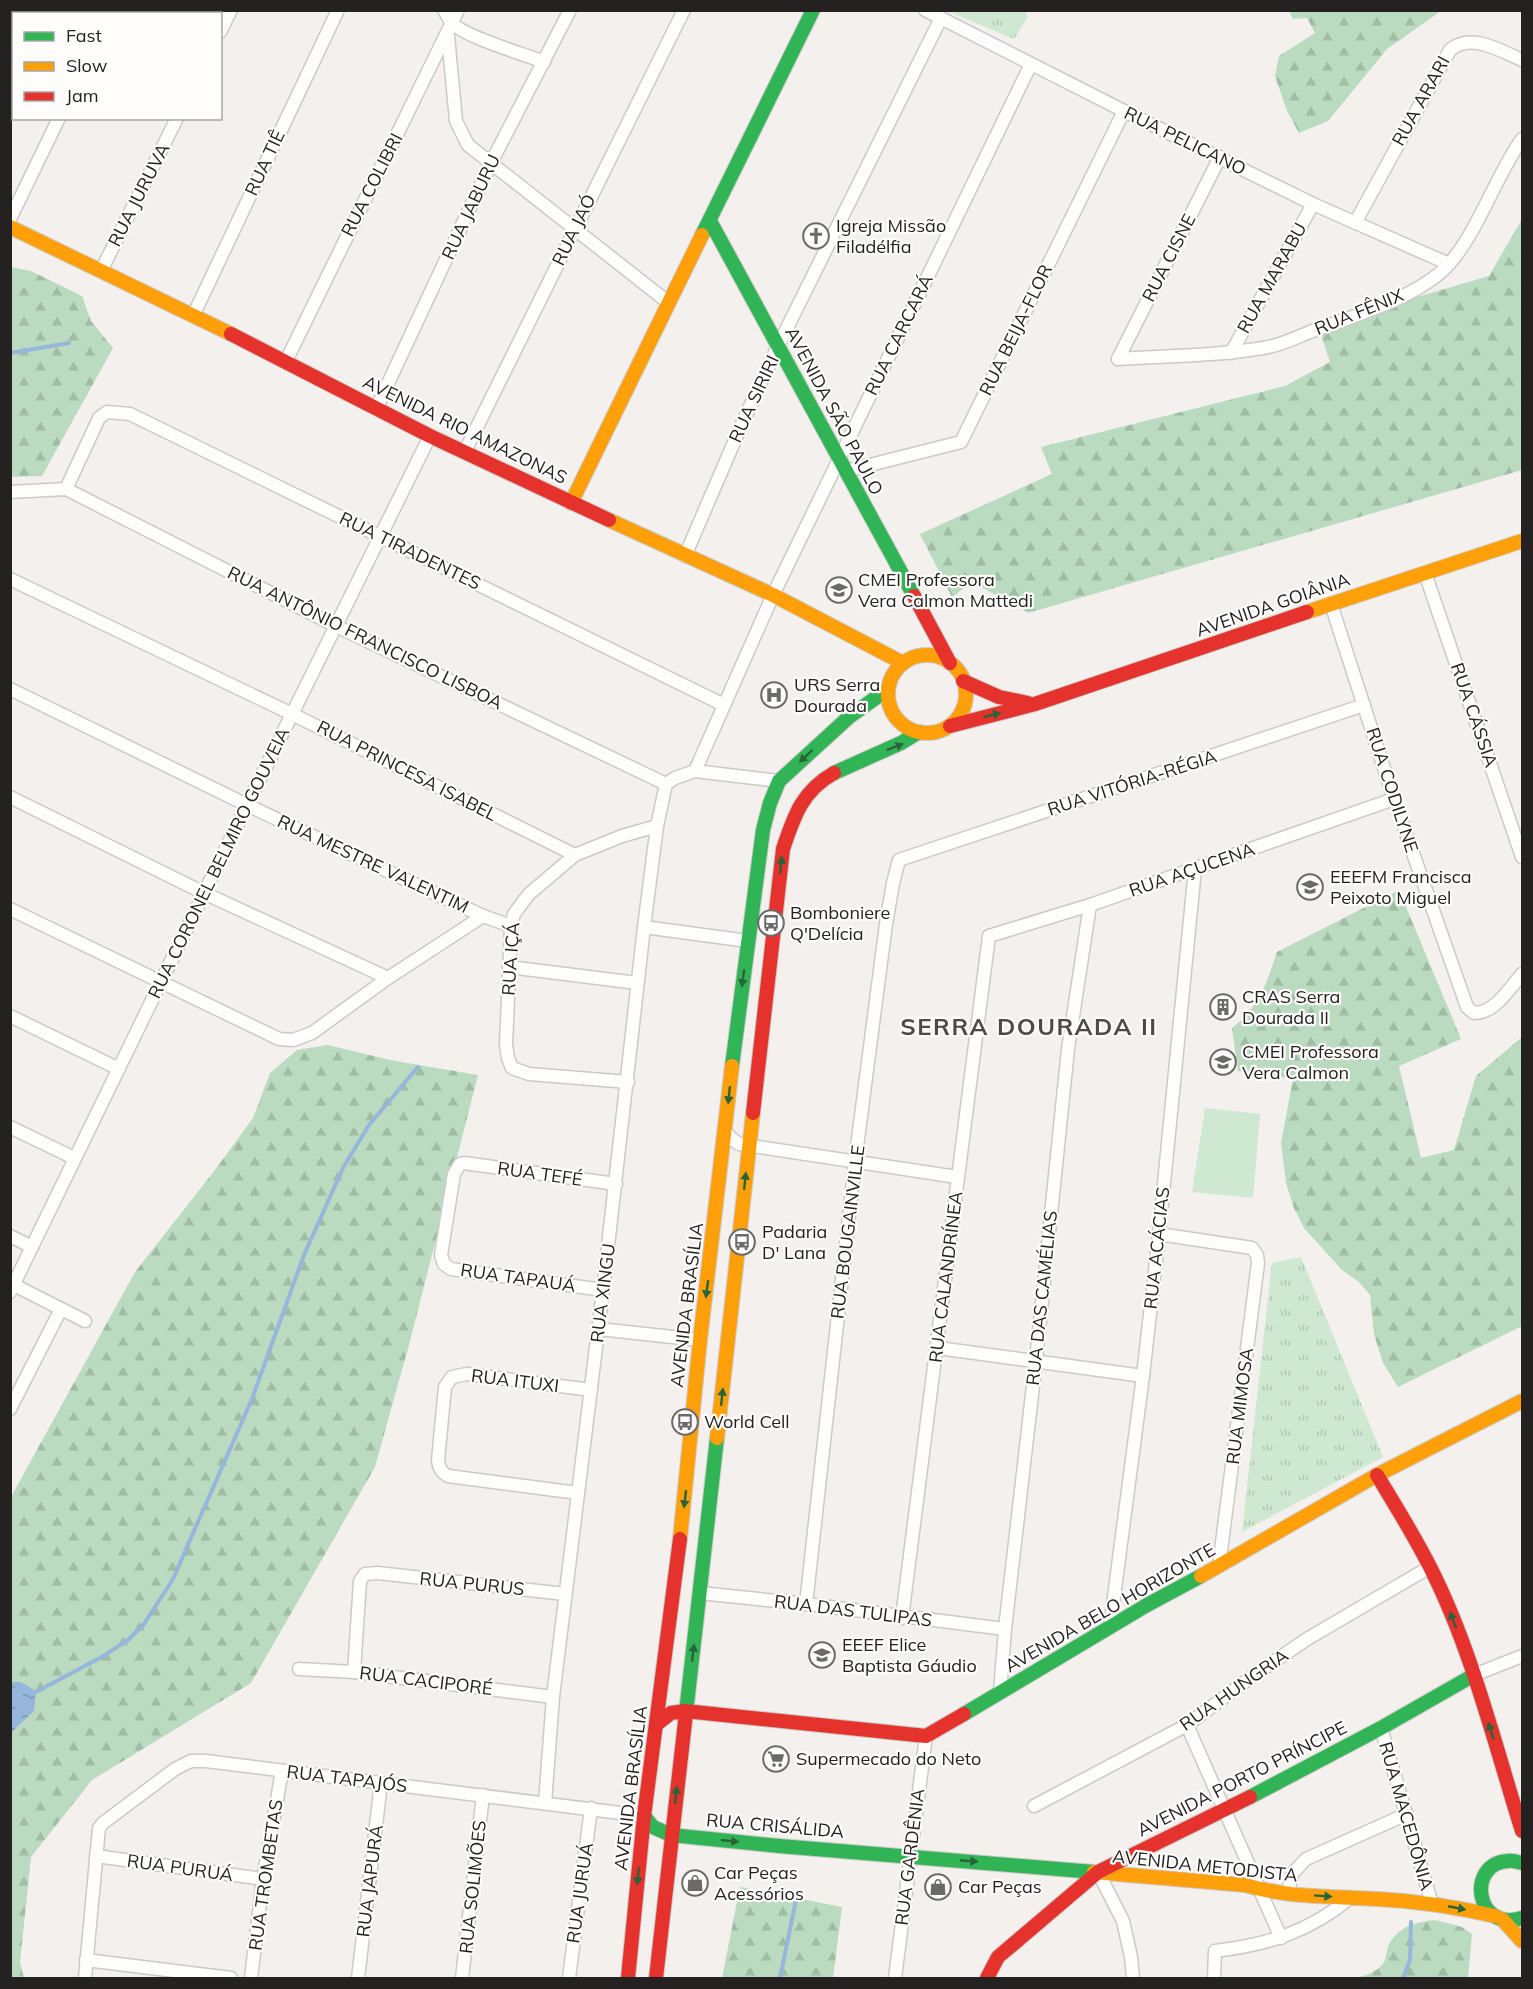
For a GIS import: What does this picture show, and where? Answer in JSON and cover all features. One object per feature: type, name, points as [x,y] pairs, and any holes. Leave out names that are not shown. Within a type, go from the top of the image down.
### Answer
[{"type":"street","points":[[222,28],[231,10]]},
{"type":"street","name":"RUA TIÊ","points":[[193,316],[338,10]]},
{"type":"street","points":[[444,10],[450,29],[458,127],[468,145],[669,303]]},
{"type":"street","name":"RUA COLIBRI","points":[[285,361],[458,10]]},
{"type":"street","name":"RUA JABURU","points":[[377,407],[491,163],[570,10]]},
{"type":"street","name":"RUA JAÓ","points":[[465,451],[684,10]]},
{"type":"street","points":[[571,503],[813,10]]},
{"type":"street","name":"RUA PELICANO","points":[[925,10],[1313,204],[1449,264]]},
{"type":"street","name":"RUA SIRIRI","points":[[685,556],[778,346],[941,18]]},
{"type":"street","points":[[450,29],[464,30],[544,62]]},
{"type":"street","name":"RUA ARARI","points":[[1355,223],[1438,68],[1456,44],[1473,41],[1522,60]]},
{"type":"street","name":"RUA CARCARÁ","points":[[695,771],[773,595],[1031,64]]},
{"type":"street","name":"RUA BEIJA-FLOR","points":[[846,471],[961,442],[1124,111]]},
{"type":"street","points":[[10,219],[58,120]]},
{"type":"street","name":"RUA JURUVA","points":[[101,271],[176,120]]},
{"type":"street","name":"RUA FÊNIX","points":[[1118,359],[1231,353],[1267,348],[1367,311],[1418,287],[1449,264],[1469,233],[1507,161],[1522,139]]},
{"type":"street","name":"RUA CISNE","points":[[1118,359],[1220,157]]},
{"type":"street","name":"RUA MARABU","points":[[1231,353],[1313,204]]},
{"type":"street","name":"AVENIDA SÃO PAULO","points":[[710,221],[950,663]]},
{"type":"street","name":"AVENIDA RIO AMAZONAS","points":[[10,227],[285,361],[430,436],[773,595],[907,661]]},
{"type":"street","name":"RUA TIRADENTES","points":[[66,489],[102,414],[107,412],[130,414],[724,705]]},
{"type":"street","name":"RUA CORONEL BELMIRO GOUVEIA","points":[[12,1289],[74,1158],[430,436]]},
{"type":"street","points":[[10,492],[66,489]]},
{"type":"street","name":"RUA ANTÔNIO FRANCISCO LISBOA","points":[[66,489],[336,626],[666,784]]},
{"type":"street","name":"AVENIDA GOIÂNIA","points":[[950,726],[1035,704],[1522,541]]},
{"type":"street","name":"RUA CÁSSIA","points":[[1425,573],[1522,857]]},
{"type":"street","name":"RUA PRINCESA ISABEL","points":[[10,579],[292,714],[575,855]]},
{"type":"street","name":"RUA CODILYNE","points":[[1330,604],[1394,799],[1469,1010],[1477,1013],[1492,1008],[1522,974]]},
{"type":"street","points":[[907,661],[920,656],[930,656],[950,663],[958,671],[966,694],[964,706],[950,726],[940,731],[919,732],[908,728],[898,721],[888,700],[888,689],[896,670],[907,661],[921,641],[925,619]]},
{"type":"street","name":"AVENIDA GOIÂNIA","points":[[963,681],[999,698],[1035,704]]},
{"type":"street","name":"AVENIDA BRASÍLIA","points":[[628,1978],[644,1816],[688,1473],[700,1340],[735,1037],[763,830],[770,802],[779,781],[849,717],[888,689]]},
{"type":"street","name":"RUA MESTRE VALENTIM","points":[[10,690],[247,805],[483,916],[511,926]]},
{"type":"street","name":"RUA VITÓRIA-RÉGIA","points":[[899,860],[1365,705]]},
{"type":"street","points":[[656,1978],[783,849],[795,816],[806,795],[818,783],[839,770],[907,742],[919,732]]},
{"type":"street","points":[[666,784],[695,771],[779,781]]},
{"type":"street","name":"RUA XINGU","points":[[545,1803],[553,1697],[599,1329],[628,1082],[637,983],[657,826],[666,784]]},
{"type":"street","points":[[10,797],[204,893],[388,978]]},
{"type":"street","name":"RUA AÇUCENA","points":[[989,936],[1090,905],[1394,799]]},
{"type":"street","name":"RUA IÇÁ","points":[[628,1082],[530,1074],[512,1068],[506,1045],[511,926],[514,914],[529,894],[575,855],[601,843],[657,826]]},
{"type":"street","name":"RUA BOUGAINVILLE","points":[[806,1604],[855,1162],[886,924],[899,860]]},
{"type":"street","name":"RUA ACÁCIAS","points":[[1110,1627],[1159,1234],[1195,869]]},
{"type":"street","name":"RUA DAS CAMÉLIAS","points":[[1000,1692],[1068,1049],[1090,905]]},
{"type":"street","points":[[10,909],[279,1039],[293,1040],[312,1033],[388,978],[483,916]]},
{"type":"street","points":[[644,927],[748,941]]},
{"type":"street","name":"RUA CALANDRÍNEA","points":[[902,1617],[989,936]]},
{"type":"street","points":[[509,967],[637,983]]},
{"type":"street","points":[[10,1016],[119,1069]]},
{"type":"street","points":[[10,1127],[74,1158]]},
{"type":"street","points":[[725,1131],[739,1144],[957,1178]]},
{"type":"street","name":"RUA TEFÉ","points":[[441,1255],[454,1174],[459,1165],[464,1163],[616,1184]]},
{"type":"street","name":"RUA MIMOSA","points":[[1159,1234],[1252,1248],[1257,1255],[1258,1263],[1219,1566]]},
{"type":"street","points":[[10,1236],[32,1247]]},
{"type":"street","name":"RUA TAPAUÁ","points":[[441,1255],[444,1264],[452,1269],[603,1290]]},
{"type":"street","points":[[711,1256],[721,1259],[729,1267],[735,1285]]},
{"type":"street","points":[[12,1289],[85,1321]]},
{"type":"street","points":[[10,1409],[61,1309]]},
{"type":"street","points":[[599,1329],[700,1340]]},
{"type":"street","points":[[938,1348],[1143,1376]]},
{"type":"street","name":"RUA ITUXI","points":[[578,1493],[448,1476],[441,1471],[438,1460],[445,1387],[452,1377],[467,1374],[591,1390]]},
{"type":"street","name":"AVENIDA BELO HORIZONTE","points":[[926,1736],[1110,1627],[1377,1475],[1522,1401]]},
{"type":"street","points":[[691,1434],[694,1453],[698,1460],[714,1467]]},
{"type":"street","points":[[688,1473],[695,1472],[702,1476],[711,1496]]},
{"type":"street","points":[[1377,1475],[1430,1567],[1474,1675],[1522,1831]]},
{"type":"street","name":"RUA HUNGRIA","points":[[1034,1806],[1187,1725],[1307,1639],[1430,1567]]},
{"type":"street","name":"RUA PURUS","points":[[354,1672],[360,1581],[365,1574],[378,1573],[565,1594]]},
{"type":"street","name":"RUA DAS TULIPAS","points":[[700,1593],[1005,1629]]},
{"type":"street","points":[[1474,1675],[1522,1656]]},
{"type":"street","name":"RUA CACIPORÉ","points":[[298,1669],[354,1672],[553,1697]]},
{"type":"street","name":"AVENIDA PORTO PRÍNCIPE","points":[[987,1978],[998,1957],[1098,1872],[1225,1810],[1381,1728],[1474,1675]]},
{"type":"street","points":[[657,1724],[671,1713],[685,1711],[926,1736]]},
{"type":"street","points":[[1187,1725],[1281,1938]]},
{"type":"street","name":"RUA MACEDÔNIA","points":[[1381,1728],[1432,1904]]},
{"type":"street","name":"RUA GARDÊNIA","points":[[895,1978],[926,1736]]},
{"type":"street","name":"RUA TAPAJÓS","points":[[85,1978],[99,1828],[183,1765],[198,1761],[644,1816]]},
{"type":"street","name":"RUA TROMBETAS","points":[[251,1978],[263,1879],[282,1771]]},
{"type":"street","name":"RUA JAPURÁ","points":[[358,1978],[381,1784]]},
{"type":"street","name":"RUA SOLIMÕES","points":[[462,1978],[483,1795]]},
{"type":"street","name":"RUA JURUÁ","points":[[569,1978],[591,1808]]},
{"type":"street","points":[[1288,1894],[1292,1874],[1306,1859],[1407,1814]]},
{"type":"street","name":"RUA CRISÁLIDA","points":[[644,1816],[653,1827],[671,1834],[779,1846],[910,1856]]},
{"type":"street","name":"RUA PURUÁ","points":[[96,1856],[263,1879]]},
{"type":"street","name":"AVENIDA METODISTA","points":[[910,1856],[1245,1885],[1259,1890],[1288,1894],[1378,1899],[1456,1907],[1510,1921],[1522,1918]]},
{"type":"street","points":[[1522,1863],[1510,1860],[1489,1869],[1484,1875],[1480,1890],[1484,1905],[1522,1941]]},
{"type":"street","points":[[1098,1872],[1123,1921],[1133,1978]]},
{"type":"street","points":[[1214,1978],[1215,1951],[1249,1947],[1281,1938],[1331,1914],[1350,1898]]},
{"type":"street","points":[[86,1960],[231,1978]]},
{"type":"green space","points":[[1289,10],[1441,11],[1387,49],[1328,121],[1299,133],[1287,111],[1275,76],[1279,56],[1315,33],[1307,18],[1293,19]]},
{"type":"green space","points":[[947,11],[1025,11],[1028,17],[1014,39]]},
{"type":"green space","points":[[1522,219],[1522,470],[1028,613],[972,582],[952,597],[920,534],[1052,474],[1041,447],[1285,386],[1330,362],[1318,326],[1489,276]]},
{"type":"green space","points":[[11,267],[31,271],[82,296],[91,321],[113,348],[42,476],[11,477]]},
{"type":"green space","points":[[1399,890],[1461,1039],[1399,1066],[1421,1158],[1454,1150],[1476,1076],[1522,1037],[1522,1326],[1398,1387],[1383,1363],[1374,1334],[1370,1295],[1359,1282],[1342,1270],[1304,1228],[1294,1208],[1286,1183],[1281,1143],[1293,1079],[1238,1071],[1232,1028],[1256,1003],[1277,952]]},
{"type":"green space","points":[[328,1045],[390,1060],[478,1075],[410,1341],[375,1467],[251,1683],[92,1780],[31,1857],[20,1962],[24,1978],[11,1978],[11,1733],[34,1711],[22,1682],[11,1682],[11,1497],[135,1272],[253,1118],[270,1073],[297,1050]]},
{"type":"green space","points":[[1205,1108],[1260,1114],[1253,1198],[1192,1192]]},
{"type":"green space","points":[[1301,1257],[1383,1457],[1242,1532],[1272,1263]]},
{"type":"green space","points":[[740,1887],[842,1907],[833,1978],[722,1978]]},
{"type":"green space","points":[[1435,1920],[1462,1927],[1472,1934],[1468,1978],[1357,1978],[1382,1965],[1388,1947],[1401,1930],[1414,1924]]},
{"type":"water","points":[[11,1682],[21,1682],[36,1691],[34,1711],[11,1733]]},
{"type":"waterway","points":[[10,353],[69,343]]},
{"type":"waterway","points":[[32,1694],[100,1658],[128,1640],[144,1624],[173,1579],[252,1399],[304,1255],[343,1168],[369,1125],[418,1067]]},
{"type":"waterway","points":[[780,1978],[797,1895]]},
{"type":"waterway","points":[[1403,1978],[1410,1960],[1411,1922]]},
{"type":"traffic: fast","points":[[702,235],[813,10]]},
{"type":"traffic: fast","points":[[710,221],[914,596]]},
{"type":"traffic: fast","points":[[732,1066],[763,830],[779,781],[849,717],[888,689]]},
{"type":"traffic: fast","points":[[834,773],[901,743],[919,732]]},
{"type":"traffic: fast","points":[[686,1713],[717,1438]]},
{"type":"traffic: fast","points":[[964,1714],[1147,1605],[1201,1576]]},
{"type":"traffic: fast","points":[[1250,1797],[1381,1728],[1474,1675]]},
{"type":"traffic: fast","points":[[644,1816],[653,1827],[671,1835],[1094,1872]]},
{"type":"traffic: fast","points":[[1522,1863],[1510,1861],[1495,1865],[1486,1873],[1482,1884],[1482,1896],[1486,1907],[1494,1916],[1506,1920],[1522,1918]]},
{"type":"traffic: slow","points":[[10,227],[231,334]]},
{"type":"traffic: slow","points":[[571,503],[702,235]]},
{"type":"traffic: slow","points":[[609,520],[773,595],[903,663]]},
{"type":"traffic: slow","points":[[1307,612],[1522,541]]},
{"type":"traffic: slow","points":[[927,655],[942,658],[954,667],[963,679],[966,694],[963,709],[954,721],[942,730],[927,733],[912,730],[900,721],[891,709],[888,694],[891,679],[900,667],[912,658],[927,655]]},
{"type":"traffic: slow","points":[[680,1539],[700,1340],[732,1066]]},
{"type":"traffic: slow","points":[[717,1438],[753,1113]]},
{"type":"traffic: slow","points":[[1201,1576],[1377,1475],[1522,1401]]},
{"type":"traffic: slow","points":[[1094,1872],[1245,1885],[1294,1894],[1407,1901],[1495,1916]]},
{"type":"traffic: slow","points":[[1502,1919],[1522,1941]]},
{"type":"traffic: jam","points":[[231,334],[430,436],[609,520]]},
{"type":"traffic: jam","points":[[914,596],[950,663]]},
{"type":"traffic: jam","points":[[950,726],[1035,704],[1307,612]]},
{"type":"traffic: jam","points":[[963,681],[999,697],[1028,703]]},
{"type":"traffic: jam","points":[[753,1113],[783,849],[791,826],[807,796],[823,780],[834,773]]},
{"type":"traffic: jam","points":[[1377,1475],[1424,1555],[1445,1598],[1470,1663],[1522,1831]]},
{"type":"traffic: jam","points":[[628,1978],[644,1816],[680,1539]]},
{"type":"traffic: jam","points":[[657,1724],[671,1713],[685,1711],[926,1736],[964,1714]]},
{"type":"traffic: jam","points":[[656,1978],[686,1713]]},
{"type":"traffic: jam","points":[[987,1978],[998,1957],[1098,1872],[1250,1797]]},
{"type":"place","name":"Igreja Missão Filadélfia","points":[[816,236]]},
{"type":"place","name":"CMEI Professora Vera Calmon Mattedi","points":[[839,590]]},
{"type":"place","name":"URS Serra Dourada","points":[[774,695]]},
{"type":"place","name":"EEEFM Francisca Peixoto Miguel","points":[[1310,887]]},
{"type":"place","name":"Bomboniere Q'Delícia","points":[[771,923]]},
{"type":"place","name":"CRAS Serra Dourada II","points":[[1223,1007]]},
{"type":"place","name":"CMEI Professora Vera Calmon","points":[[1223,1062]]},
{"type":"place","name":"Padaria D' Lana","points":[[742,1242]]},
{"type":"place","name":"World Cell","points":[[685,1422]]},
{"type":"place","name":"EEEF Elice Baptista Gáudio","points":[[822,1655]]},
{"type":"place","name":"Supermecado do Neto","points":[[776,1759]]},
{"type":"place","name":"Car Peças Acessórios","points":[[695,1883]]},
{"type":"place","name":"Car Peças","points":[[938,1887]]},
{"type":"district","name":"SERRA DOURADA II","points":[[1029,1027]]}]
